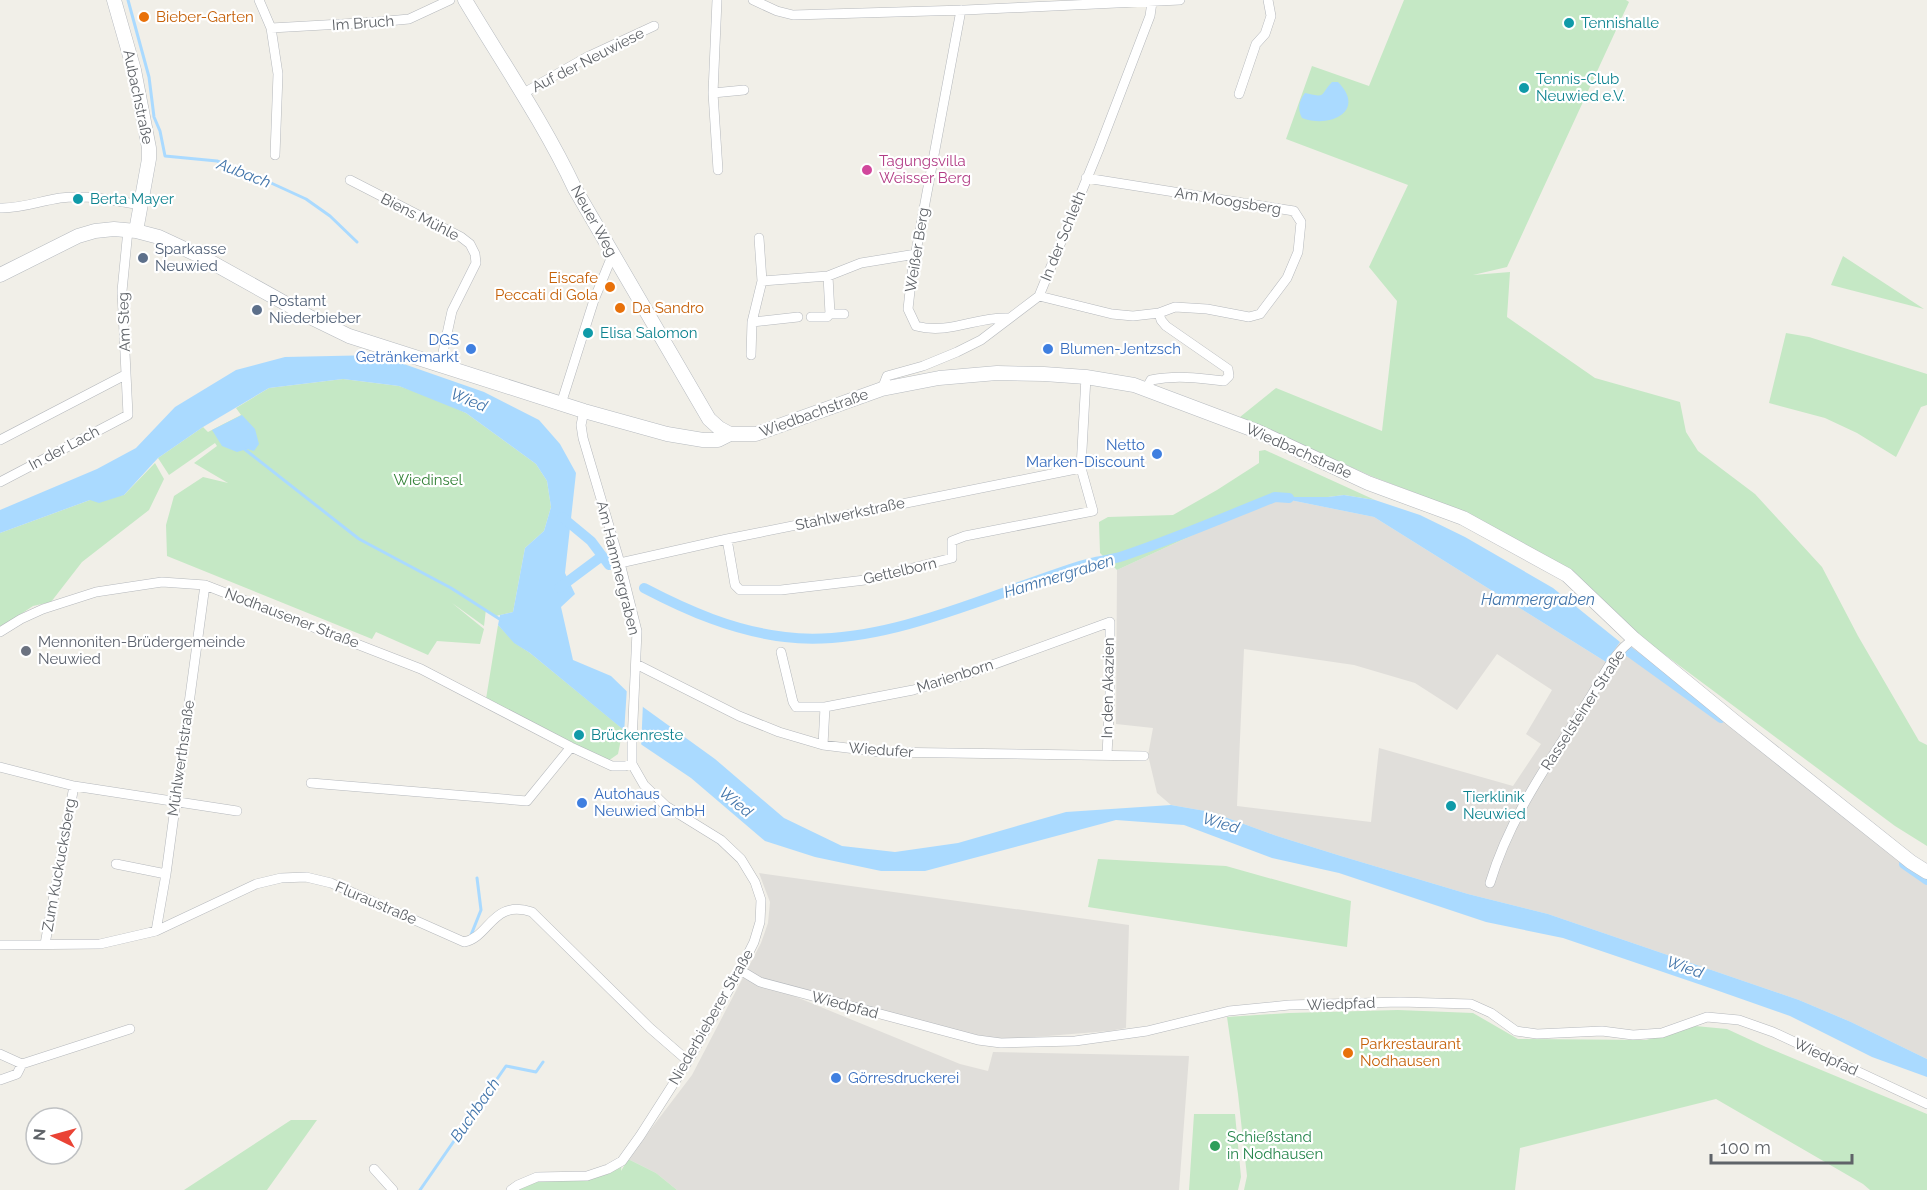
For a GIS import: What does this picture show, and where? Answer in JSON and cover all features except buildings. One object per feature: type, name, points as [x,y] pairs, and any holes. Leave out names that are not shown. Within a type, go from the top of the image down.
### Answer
[{"type":"main road","name":"Aubachstraße","points":[[114,0],[134,70],[149,148],[140,205],[132,231]]},
{"type":"main road","name":"Neuer Weg","points":[[465,0],[522,94],[709,419],[730,434]]},
{"type":"main road","name":"Wiedbachstraße","points":[[0,275],[78,236],[95,231],[132,231],[159,237],[349,336],[584,411],[686,437],[718,440],[730,434],[756,434],[882,389],[939,378],[998,373],[1086,377],[1134,385],[1259,432],[1368,483],[1463,518],[1567,575],[1634,639],[1911,862],[1927,872]]},
{"type":"street","points":[[259,0],[271,28],[278,74],[275,155]]},
{"type":"street","name":"Im Bruch","points":[[271,28],[409,19],[450,0]]},
{"type":"street","points":[[717,0],[713,93],[718,170]]},
{"type":"street","points":[[756,1],[777,11],[793,15],[1180,0]]},
{"type":"street","points":[[1239,94],[1256,44],[1265,34],[1270,16],[1268,0]]},
{"type":"street","name":"In der Schleth","points":[[882,389],[887,376],[923,366],[981,340],[1039,296],[1150,16],[1152,2]]},
{"type":"street","name":"Weißer Berg","points":[[961,10],[925,200],[908,309],[916,326],[933,328],[959,327],[999,317],[1009,318]]},
{"type":"street","name":"Auf der Neuwiese","points":[[522,94],[587,57],[654,26]]},
{"type":"street","points":[[713,93],[744,90]]},
{"type":"street","name":"Am Moogsberg","points":[[1039,296],[1112,314],[1133,316],[1159,314],[1175,306],[1249,317],[1260,314],[1287,278],[1298,252],[1301,222],[1294,212],[1086,178]]},
{"type":"street","name":"Biens Mühle","points":[[350,180],[461,237],[470,244],[475,254],[476,263],[452,311],[440,366]]},
{"type":"street","points":[[3,208],[62,198],[103,198],[140,205]]},
{"type":"street","name":"Am Steg","points":[[128,415],[123,281],[132,231]]},
{"type":"street","points":[[751,355],[752,322],[762,281],[759,238]]},
{"type":"street","points":[[762,281],[828,276],[861,263],[916,254]]},
{"type":"street","points":[[561,404],[594,300],[610,261],[615,258]]},
{"type":"street","points":[[828,276],[830,314]]},
{"type":"street","points":[[811,317],[844,314]]},
{"type":"street","points":[[1146,389],[1151,380],[1181,376],[1224,381],[1229,376],[1228,369],[1166,326],[1159,314]]},
{"type":"street","points":[[752,322],[798,317]]},
{"type":"street","points":[[0,440],[125,375]]},
{"type":"street","points":[[1081,468],[1086,377]]},
{"type":"street","name":"Am Hammergraben","points":[[584,411],[581,425],[583,438],[620,563],[637,631],[632,764]]},
{"type":"street","name":"In der Lach","points":[[0,482],[128,415]]},
{"type":"street","name":"Gettelborn","points":[[727,539],[735,585],[740,590],[781,590],[865,580],[952,558],[952,541],[965,536],[1093,511],[1081,468]]},
{"type":"street","name":"Stahlwerkstraße","points":[[620,563],[727,539],[1081,468]]},
{"type":"street","name":"Nodhausener Straße","points":[[0,632],[43,609],[96,592],[162,582],[205,585],[421,669],[612,766],[632,764]]},
{"type":"street","name":"Mühlwerthstraße","points":[[156,931],[166,874],[205,585]]},
{"type":"street","name":"Marienborn","points":[[781,651],[796,707],[825,707],[913,690],[962,676],[1110,622]]},
{"type":"street","name":"In den Akazien","points":[[1107,755],[1110,622]]},
{"type":"street","name":"Rasselsteiner Straße","points":[[1490,883],[1521,808],[1608,669],[1625,645],[1634,639]]},
{"type":"street","name":"Wiedufer","points":[[636,664],[739,716],[779,732],[823,745],[880,752],[1144,756]]},
{"type":"street","points":[[823,745],[825,707]]},
{"type":"street","points":[[310,783],[527,801],[571,747]]},
{"type":"street","name":"Niederbieberer Straße","points":[[511,1190],[537,1178],[562,1175],[587,1176],[608,1169],[622,1161],[688,1061],[740,970],[754,942],[760,922],[761,900],[751,873],[741,859],[721,840],[666,806],[644,785],[632,764]]},
{"type":"street","points":[[0,767],[74,786],[237,811]]},
{"type":"street","name":"Zum Kuckucksberg","points":[[45,945],[74,786]]},
{"type":"street","points":[[116,864],[166,874]]},
{"type":"street","name":"Fluraustraße","points":[[0,945],[100,945],[156,931],[256,884],[281,878],[306,877],[331,883],[464,942],[471,941],[504,912],[518,908],[532,912],[650,1028],[688,1061]]},
{"type":"street","name":"Wiedpfad","points":[[740,970],[760,982],[978,1040],[1001,1042],[1086,1040],[1147,1031],[1228,1011],[1400,1002],[1471,1004],[1491,1013],[1516,1031],[1537,1034],[1602,1031],[1633,1035],[1662,1033],[1707,1017],[1739,1020],[1773,1032],[1927,1104]]},
{"type":"street","points":[[0,1054],[22,1064],[130,1029]]},
{"type":"street","points":[[0,1080],[17,1074],[22,1064]]},
{"type":"street","points":[[374,1169],[393,1190]]},
{"type":"shaded area","points":[[1275,497],[1374,517],[1606,662],[1620,642],[1631,646],[1927,879],[1927,1059],[1799,1000],[1548,914],[1468,894],[1341,856],[1211,812],[1171,805],[1157,793],[1148,755],[1153,728],[1116,724],[1117,570]],"holes":[[[1244,649],[1354,665],[1415,683],[1457,710],[1497,654],[1552,690],[1526,734],[1541,744],[1513,786],[1379,748],[1371,822],[1237,806]]]},
{"type":"shaded area","points":[[759,873],[1129,925],[1126,1028],[1109,1031],[998,1040],[767,985],[960,1064],[988,1071],[993,1052],[1189,1056],[1179,1190],[677,1190],[656,1173],[628,1159],[692,1075],[761,943],[768,923],[770,902]]},
{"type":"green space","points":[[1404,0],[1626,0],[1629,2],[1507,267],[1473,275],[1510,272],[1507,317],[1595,378],[1680,402],[1686,432],[1698,451],[1755,494],[1822,567],[1858,636],[1919,741],[1927,745],[1927,846],[1895,826],[1637,634],[1570,570],[1465,512],[1371,476],[1240,417],[1276,388],[1382,431],[1397,301],[1369,267],[1408,185],[1286,139],[1312,66],[1369,86]]},
{"type":"green space","points":[[1843,256],[1924,309],[1831,285]]},
{"type":"green space","points":[[1786,333],[1809,337],[1927,374],[1927,405],[1921,407],[1896,457],[1857,433],[1825,418],[1769,403]]},
{"type":"green space","name":"Wiedinsel","points":[[343,379],[399,386],[466,413],[536,464],[547,481],[551,507],[544,531],[525,548],[513,612],[496,616],[486,609],[484,626],[452,603],[484,629],[480,644],[437,641],[428,655],[376,632],[372,639],[167,556],[166,525],[174,496],[203,477],[228,483],[194,463],[217,446],[215,443],[169,475],[158,458],[203,427],[208,432],[241,415],[236,408],[269,388]]},
{"type":"green space","points":[[1265,450],[1375,500],[1344,495],[1275,497],[1117,570],[1100,553],[1099,522],[1108,517],[1173,515],[1259,463],[1259,451]]},
{"type":"green space","points":[[155,463],[164,479],[149,510],[82,562],[51,602],[33,606],[0,628],[0,533],[90,500],[124,495]]},
{"type":"green space","points":[[498,625],[515,643],[623,729],[618,754],[608,761],[486,699]]},
{"type":"green space","points":[[1098,859],[1226,866],[1351,901],[1347,947],[1088,907]]},
{"type":"green space","points":[[1398,1010],[1473,1013],[1518,1039],[1646,1040],[1695,1026],[1727,1029],[1927,1114],[1927,1190],[1870,1190],[1716,1099],[1520,1148],[1515,1190],[1244,1190],[1247,1176],[1227,1017]]},
{"type":"green space","name":"Schießstand in Nodhausen","points":[[1194,1114],[1235,1114],[1241,1177],[1238,1190],[1189,1190]]},
{"type":"green space","points":[[291,1120],[317,1120],[267,1190],[184,1190]]},
{"type":"green space","points":[[628,1159],[656,1173],[677,1190],[515,1190],[537,1177],[587,1176],[622,1161],[621,1171]]},
{"type":"water","points":[[1332,82],[1338,82],[1346,92],[1347,109],[1342,115],[1324,121],[1302,118],[1299,105],[1305,93],[1322,95]]},
{"type":"water","points":[[378,355],[484,392],[539,420],[560,444],[576,473],[565,573],[575,594],[561,607],[573,660],[611,676],[643,707],[715,759],[784,818],[842,846],[895,852],[958,843],[1066,812],[1171,805],[1211,812],[1341,856],[1468,894],[1548,914],[1799,1000],[1927,1059],[1927,1077],[1872,1057],[1790,1016],[1563,938],[1486,922],[1339,873],[1272,858],[1184,825],[1116,820],[925,871],[881,871],[815,857],[765,841],[691,778],[642,745],[530,653],[514,643],[498,625],[500,615],[513,612],[525,548],[544,531],[551,507],[547,481],[536,464],[466,413],[399,386],[343,379],[269,388],[203,427],[158,458],[124,495],[99,503],[90,500],[0,533],[0,510],[97,469],[136,448],[175,407],[236,370],[285,357]]},
{"type":"water","points":[[242,415],[255,429],[259,444],[254,451],[247,449],[237,452],[222,446],[212,430]]},
{"type":"water","name":"Hammergraben","points":[[1344,495],[1375,500],[1420,515],[1465,537],[1553,588],[1620,642],[1606,662],[1374,517],[1275,497]]},
{"type":"pier","points":[[627,687],[643,703],[641,748],[624,734]]},
{"type":"waterway","name":"Aubach","points":[[128,0],[149,77],[154,117],[160,131],[165,156],[217,161],[258,177],[306,199],[330,216],[357,242]]},
{"type":"waterway","name":"Wied","points":[[243,448],[359,539],[451,588],[501,620]]},
{"type":"waterway","name":"Hammergraben","points":[[644,588],[677,605],[748,630],[785,637],[818,639],[852,636],[921,621],[1074,568],[1142,549],[1275,497],[1289,498]]},
{"type":"waterway","name":"Hammergraben","points":[[562,517],[591,541],[609,565]]},
{"type":"waterway","points":[[559,588],[602,556]]},
{"type":"waterway","name":"Hammergraben","points":[[1628,651],[1721,718]]},
{"type":"waterway","name":"Hammergraben","points":[[1904,864],[1927,880]]},
{"type":"waterway","name":"Buchbach","points":[[471,935],[481,910],[477,878]]},
{"type":"waterway","name":"Buchbach","points":[[420,1190],[506,1066],[536,1072],[543,1062]]},
{"type":"place","name":"Bieber-Garten","points":[[144,17]]},
{"type":"place","name":"Tennishalle","points":[[1569,23]]},
{"type":"place","name":"Tennis-Club Neuwied e.V.","points":[[1524,88]]},
{"type":"place","name":"Tagungsvilla Weisser Berg","points":[[867,170]]},
{"type":"place","name":"Berta Mayer","points":[[78,199]]},
{"type":"place","name":"Sparkasse Neuwied","points":[[143,258]]},
{"type":"place","name":"Eiscafe Peccati di Gola","points":[[610,287]]},
{"type":"place","name":"Da Sandro","points":[[620,308]]},
{"type":"place","name":"Postamt Niederbieber","points":[[257,310]]},
{"type":"place","name":"Elisa Salomon","points":[[588,333]]},
{"type":"place","name":"DGS Getränkemarkt","points":[[471,349]]},
{"type":"place","name":"Blumen-Jentzsch","points":[[1048,349]]},
{"type":"place","name":"Netto Marken-Discount","points":[[1157,454]]},
{"type":"place","name":"Mennoniten-Brüdergemeinde Neuwied","points":[[26,651]]},
{"type":"place","name":"Brückenreste","points":[[579,735]]},
{"type":"place","name":"Autohaus Neuwied GmbH","points":[[582,803]]},
{"type":"place","name":"Tierklinik Neuwied","points":[[1451,806]]},
{"type":"place","name":"Parkrestaurant Nodhausen","points":[[1348,1053]]},
{"type":"place","name":"Görresdruckerei","points":[[836,1078]]},
{"type":"place","name":"Schießstand in Nodhausen","points":[[1215,1146]]}]
